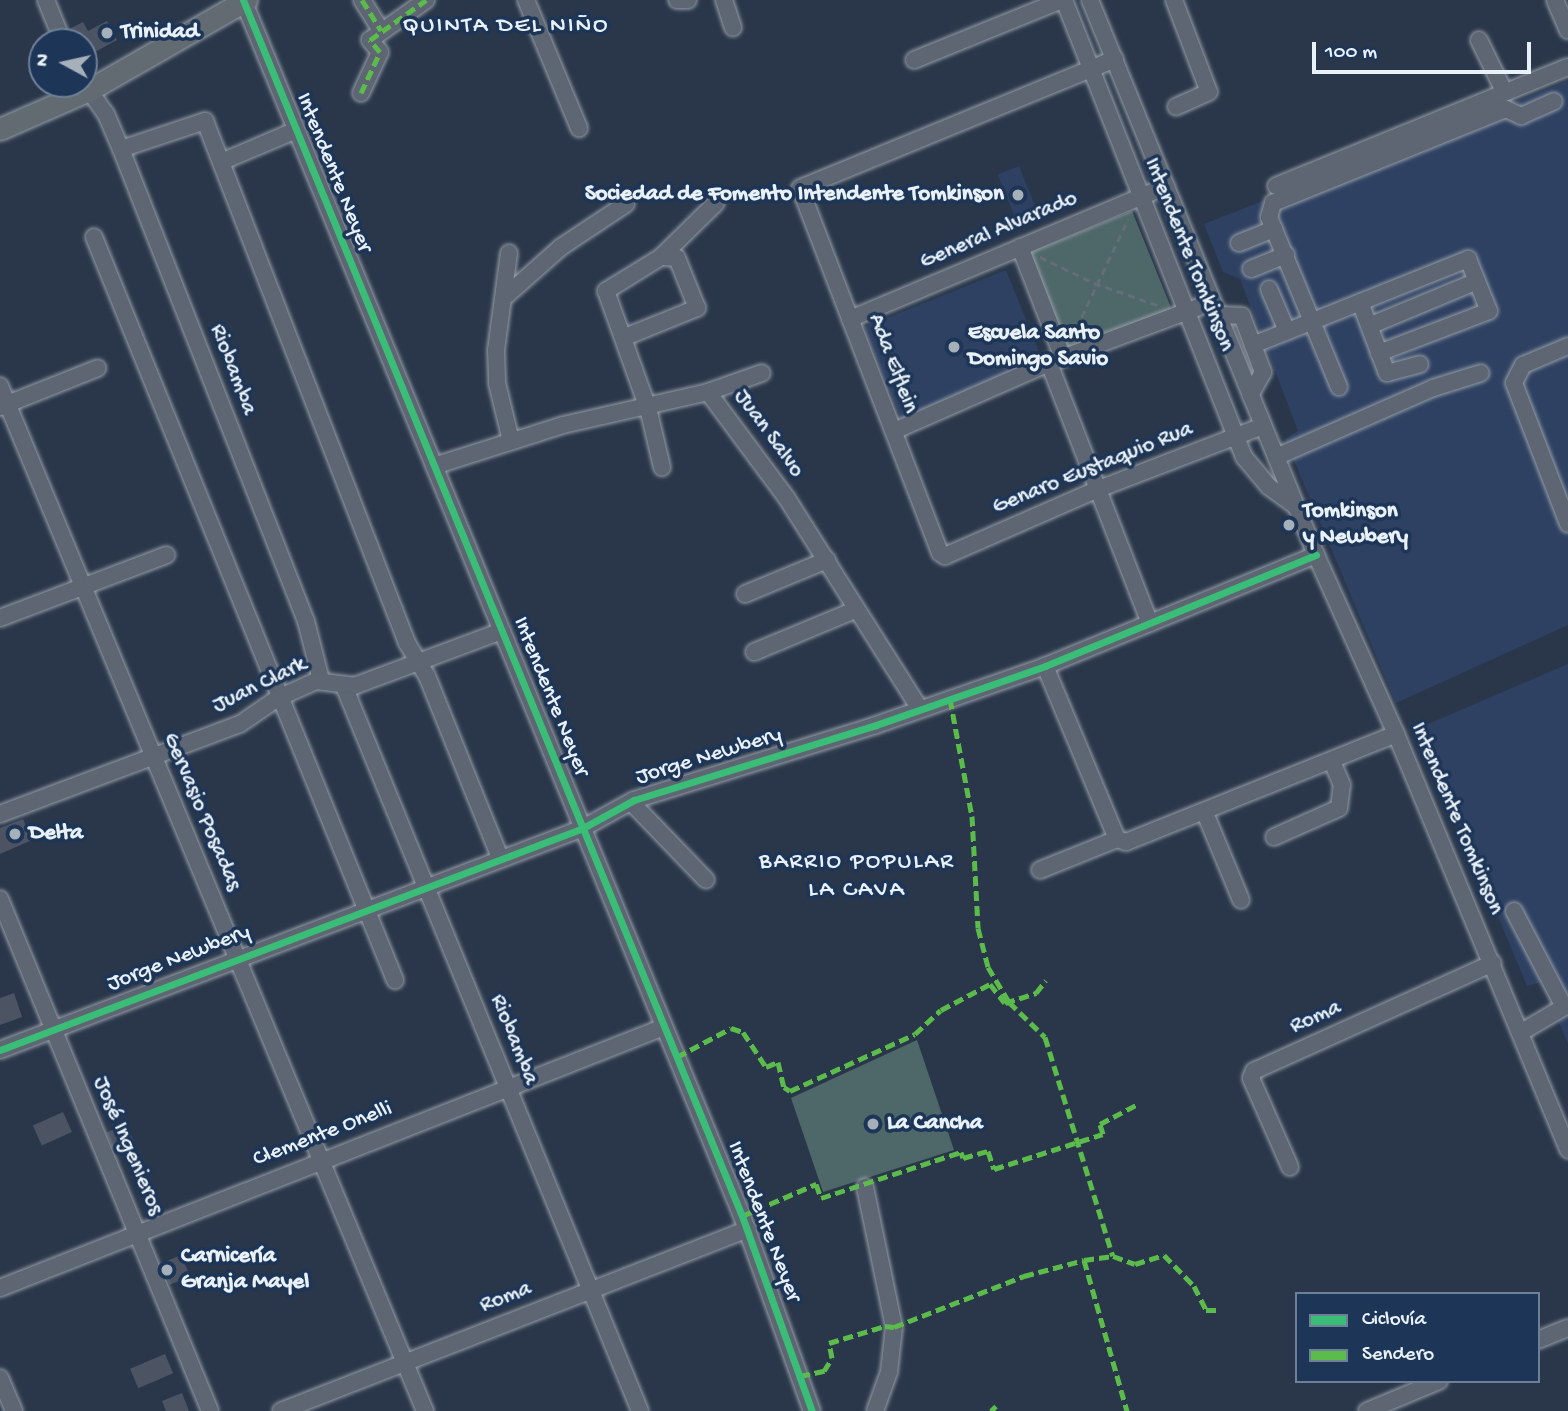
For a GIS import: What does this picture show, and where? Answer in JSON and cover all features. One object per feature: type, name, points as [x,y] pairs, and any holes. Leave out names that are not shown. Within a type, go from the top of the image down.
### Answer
[{"type":"main road","points":[[98,80],[244,1]]},
{"type":"main road","points":[[0,129],[63,98]]},
{"type":"street","points":[[46,0],[57,28]]},
{"type":"street","points":[[362,0],[382,31]]},
{"type":"street","points":[[361,93],[380,52],[370,40],[426,0]]},
{"type":"street","points":[[526,0],[579,128]]},
{"type":"street","points":[[677,0],[688,0]]},
{"type":"street","points":[[724,0],[733,29]]},
{"type":"street","points":[[914,60],[1063,0]]},
{"type":"street","name":"Intendente Tomkinson","points":[[1063,0],[1236,436],[1256,475],[1298,508]]},
{"type":"street","name":"Intendente Tomkinson","points":[[1090,0],[1316,555],[1396,734],[1493,963],[1568,1150]]},
{"type":"street","points":[[1174,0],[1209,92],[1176,107]]},
{"type":"street","points":[[1555,0],[1568,30]]},
{"type":"street","name":"Intendente Neyer","points":[[244,1],[294,131],[748,1229],[812,1411]]},
{"type":"street","points":[[1479,40],[1504,91]]},
{"type":"street","points":[[1091,70],[1115,59]]},
{"type":"street","points":[[1276,186],[1568,67]]},
{"type":"street","name":"Ada Elflein","points":[[942,556],[800,188],[1091,70]]},
{"type":"street","name":"Riobamba","points":[[95,98],[106,114],[121,149],[306,621],[321,680]]},
{"type":"street","points":[[1339,387],[1314,320],[1269,217],[1273,203],[1506,109],[1521,116],[1554,101]]},
{"type":"street","points":[[121,149],[205,121],[418,661],[500,858]]},
{"type":"street","points":[[221,162],[294,131]]},
{"type":"street","name":"General Alvarado","points":[[850,319],[1166,186]]},
{"type":"street","points":[[662,467],[648,408],[606,288],[661,257],[716,203]]},
{"type":"street","points":[[507,295],[561,247],[626,204]]},
{"type":"street","points":[[1239,243],[1274,229]]},
{"type":"street","points":[[94,237],[278,698],[395,980]]},
{"type":"street","points":[[1020,247],[1096,491],[1150,623]]},
{"type":"street","points":[[509,253],[507,295],[496,350],[497,383],[511,441]]},
{"type":"street","points":[[1251,269],[1286,255]]},
{"type":"street","points":[[625,337],[697,309],[677,258],[661,257]]},
{"type":"street","points":[[1253,345],[1466,259],[1489,311],[1380,353]]},
{"type":"street","points":[[1369,326],[1477,281]]},
{"type":"street","points":[[1269,289],[1287,331]]},
{"type":"street","points":[[1360,302],[1389,374],[1419,364]]},
{"type":"street","points":[[894,431],[1056,360],[1186,314],[1215,308],[1242,316],[1263,372],[1250,394]]},
{"type":"street","points":[[1568,346],[1522,365],[1514,383],[1568,524]]},
{"type":"street","points":[[4,406],[99,368]]},
{"type":"street","points":[[708,392],[762,373]]},
{"type":"street","points":[[1276,457],[1433,388],[1481,373]]},
{"type":"street","name":"Gervasio Posadas","points":[[0,386],[4,406],[83,587],[425,1411]]},
{"type":"street","name":"Juan Salvo","points":[[434,466],[511,441],[708,392],[827,560],[855,610],[920,709]]},
{"type":"street","name":"Genaro Eustaquio Rua","points":[[942,556],[1096,491],[1263,426]]},
{"type":"street","points":[[0,618],[167,555]]},
{"type":"street","name":"Jorge Newbery","points":[[0,1050],[425,885],[583,828],[631,802],[1045,666],[1316,555]]},
{"type":"street","points":[[745,594],[827,560]]},
{"type":"street","points":[[754,652],[855,610]]},
{"type":"street","points":[[344,686],[502,631]]},
{"type":"street","points":[[1045,666],[1117,839]]},
{"type":"street","name":"Juan Clark","points":[[0,814],[240,724],[278,698],[321,680],[344,686]]},
{"type":"street","name":"Riobamba","points":[[344,686],[640,1411]]},
{"type":"street","points":[[1040,870],[1117,839],[1138,840],[1396,734]]},
{"type":"street","points":[[1274,837],[1339,807],[1342,785],[1332,761]]},
{"type":"street","points":[[631,802],[706,880]]},
{"type":"street","points":[[1205,813],[1241,900]]},
{"type":"street","name":"José Ingenieros","points":[[0,899],[210,1411]]},
{"type":"street","points":[[1514,911],[1564,1007],[1520,1033]]},
{"type":"street","name":"Roma","points":[[1290,1167],[1251,1078],[1254,1071],[1493,963]]},
{"type":"street","name":"Clemente Onelli","points":[[0,1288],[321,1159],[664,1027]]},
{"type":"street","points":[[865,1187],[894,1327],[889,1372],[875,1411]]},
{"type":"street","name":"Roma","points":[[281,1411],[748,1229]]},
{"type":"street","points":[[1540,1339],[1568,1328]]},
{"type":"street","points":[[0,1378],[14,1411]]},
{"type":"street","points":[[1367,1411],[1434,1383]]},
{"type":"path","points":[[1056,360],[1140,197]]},
{"type":"path","points":[[1020,247],[1094,284],[1186,314]]},
{"type":"shaded area","points":[[1568,81],[1568,625],[1396,703],[1285,439],[1298,431],[1240,279],[1223,272],[1204,224]]},
{"type":"shaded area","name":"Sociedad de Fomento Intendente Tomkinson","points":[[1019,166],[1038,213],[1017,222],[998,175]]},
{"type":"shaded area","name":"Escuela Santo Domingo Savio","points":[[1006,270],[1045,365],[903,423],[864,327]]},
{"type":"shaded area","points":[[1568,664],[1568,1044],[1542,982],[1527,986],[1419,728]]},
{"type":"green space","points":[[1132,211],[1174,314],[1058,361],[1016,258]]},
{"type":"green space","name":"La Cancha","points":[[917,1040],[954,1150],[823,1192],[791,1098]]},
{"type":"building","name":"Trinidad","points":[[107,21],[117,40],[98,50],[98,28],[94,28]]},
{"type":"building","name":"Trinidad","points":[[83,22],[86,28],[71,28]]},
{"type":"building","name":"Delta","points":[[23,819],[32,840],[0,854],[0,828]]},
{"type":"building","points":[[14,993],[22,1017],[0,1025],[0,998]]},
{"type":"building","points":[[63,1112],[72,1132],[42,1146],[33,1125]]},
{"type":"building","points":[[127,1124],[135,1144],[115,1153],[107,1132]]},
{"type":"building","points":[[181,1255],[190,1276],[170,1285],[161,1264]]},
{"type":"building","points":[[165,1354],[173,1373],[138,1388],[130,1369]]},
{"type":"building","points":[[182,1393],[189,1411],[166,1411],[162,1401]]},
{"type":"marked path","points":[[362,0],[381,31]]},
{"type":"marked path","points":[[361,93],[380,52],[370,40],[426,0]]},
{"type":"marked path","points":[[950,699],[972,816],[978,928],[988,967],[1009,1002],[1045,1037],[1113,1256]]},
{"type":"marked path","points":[[677,1057],[731,1028],[743,1032],[766,1067],[778,1062],[784,1087],[790,1091],[915,1034],[941,1010],[990,984],[1005,1003],[1036,993],[1046,980]]},
{"type":"marked path","points":[[742,1216],[816,1184],[821,1198],[961,1152],[963,1158],[988,1151],[994,1169],[1103,1134],[1100,1124],[1136,1105]]},
{"type":"marked path","points":[[800,1376],[824,1371],[832,1358],[829,1343],[885,1326],[894,1327],[1024,1276],[1084,1260],[1113,1256],[1135,1264],[1164,1255],[1194,1286],[1206,1310],[1221,1310]]},
{"type":"marked path","points":[[1084,1260],[1127,1411]]},
{"type":"marked path","points":[[991,1411],[996,1406]]},
{"type":"cycle path","points":[[243,0],[742,1216],[812,1411]]},
{"type":"cycle path","points":[[0,1050],[583,828],[634,800],[876,725],[1045,666],[1316,555]]},
{"type":"place","name":"Trinidad","points":[[107,33]]},
{"type":"place","name":"Sociedad de Fomento Intendente Tomkinson","points":[[1018,195]]},
{"type":"place","name":"Escuela Santo Domingo Savio","points":[[954,347]]},
{"type":"place","name":"Tomkinson y Newbery","points":[[1289,525]]},
{"type":"place","name":"Delta","points":[[15,834]]},
{"type":"place","name":"La Cancha","points":[[873,1124]]},
{"type":"place","name":"Carnicería Granja Mayel","points":[[167,1270]]},
{"type":"district","name":"QUINTA DEL NIÑO","points":[[506,27]]},
{"type":"district","name":"BARRIO POPULAR LA CAVA","points":[[857,877]]}]
